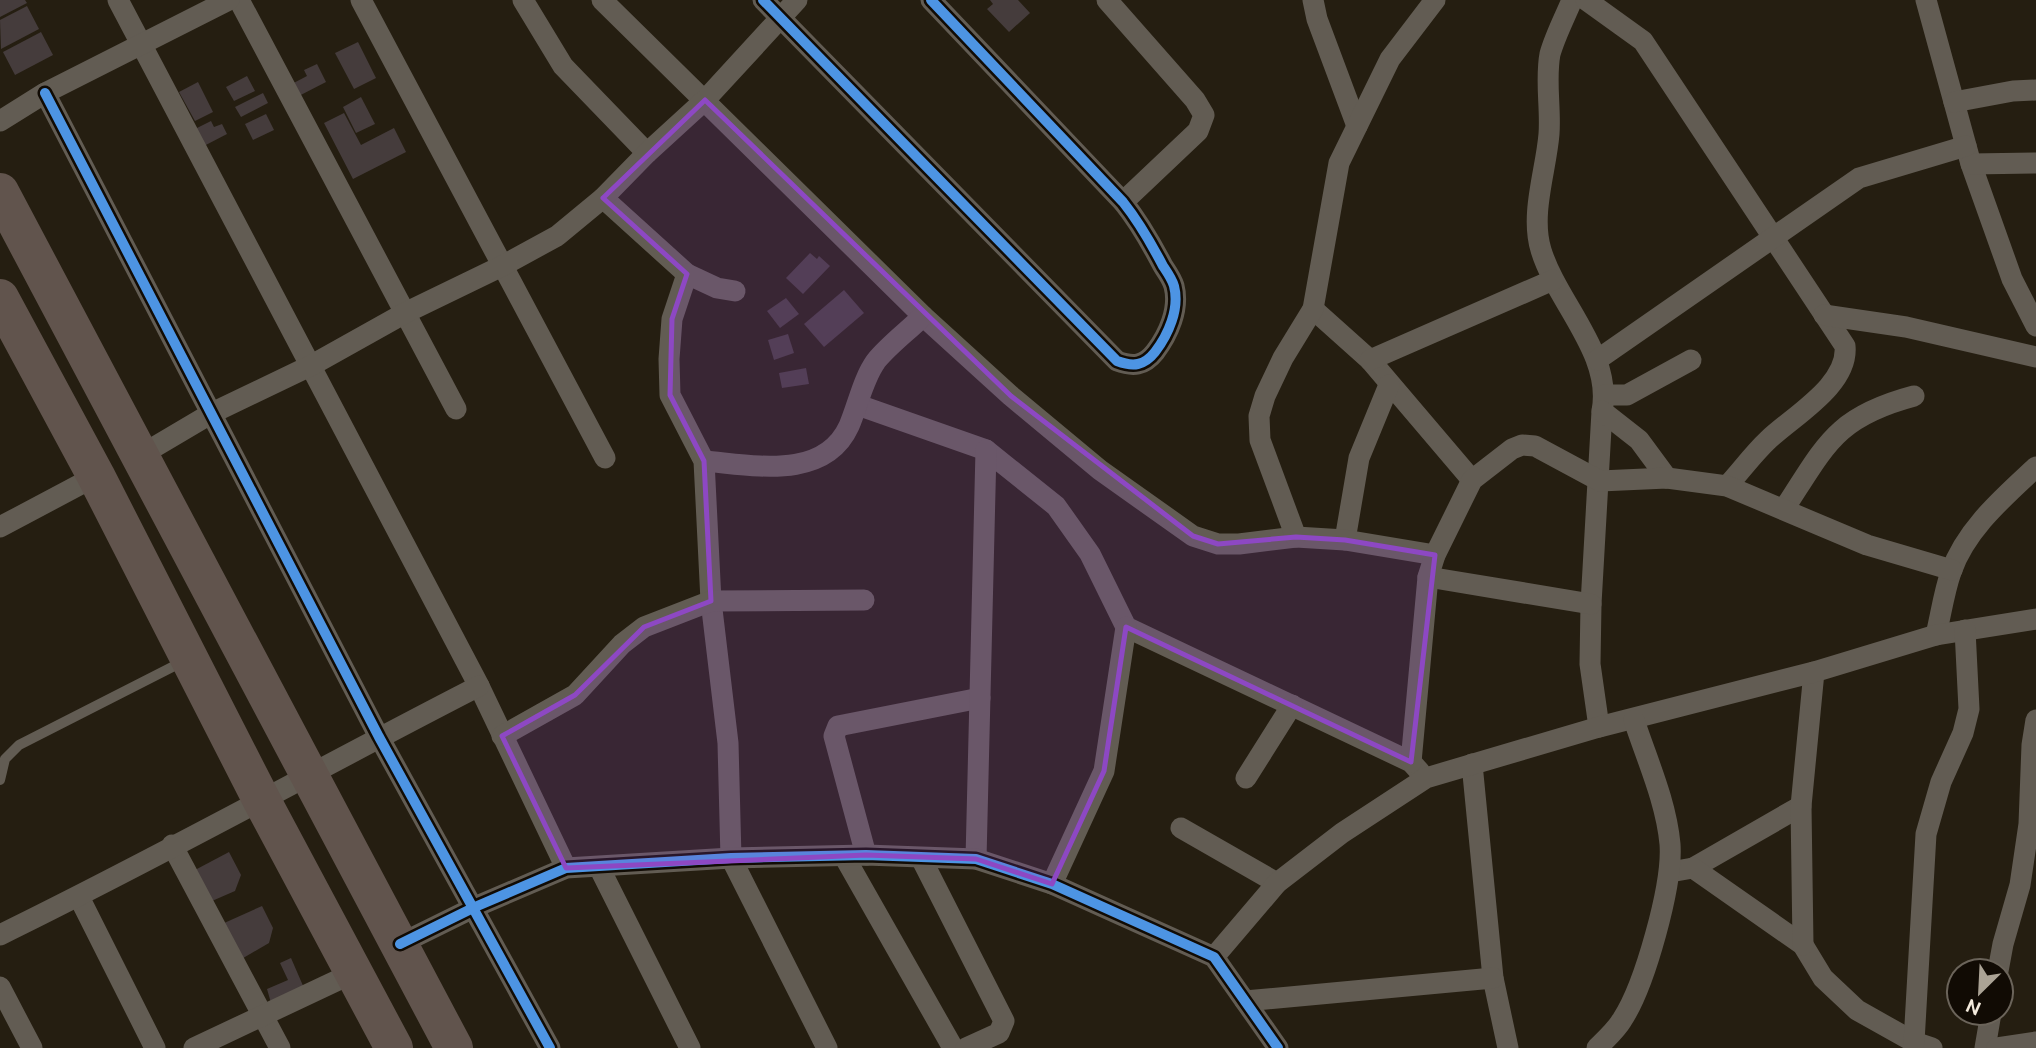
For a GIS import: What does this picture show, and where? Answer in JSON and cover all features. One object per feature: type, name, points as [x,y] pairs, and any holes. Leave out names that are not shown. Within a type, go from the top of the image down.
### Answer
[{"type":"highway","points":[[0,192],[454,1048]]},
{"type":"highway","points":[[0,298],[394,1048]]},
{"type":"street","points":[[118,0],[479,686],[566,868]]},
{"type":"street","points":[[0,121],[45,93],[229,0]]},
{"type":"street","points":[[239,0],[456,409]]},
{"type":"street","points":[[361,0],[605,458]]},
{"type":"street","points":[[523,0],[563,66],[647,153]]},
{"type":"street","points":[[602,0],[923,316],[1011,396],[1100,470],[1193,536],[1217,544],[1296,537],[1345,540],[1435,555]]},
{"type":"street","points":[[762,0],[1117,361],[1139,365],[1149,360],[1164,340],[1172,322],[1174,286],[1142,225],[931,0]]},
{"type":"street","points":[[141,456],[212,413],[312,365],[405,313],[557,236],[603,198],[705,100],[797,0]]},
{"type":"street","points":[[1107,0],[1195,100],[1204,115],[1198,131],[1123,202]]},
{"type":"street","points":[[1312,0],[1357,126]]},
{"type":"street","points":[[1296,537],[1260,440],[1259,416],[1265,396],[1283,358],[1313,309],[1339,163],[1390,59],[1435,0]]},
{"type":"street","points":[[1572,0],[1551,52],[1549,133],[1538,216],[1540,248],[1553,280],[1597,360],[1604,403],[1591,604],[1591,664],[1599,727]]},
{"type":"street","points":[[1586,0],[1643,41],[1845,346],[1846,358],[1843,367],[1831,385],[1767,441],[1727,486]]},
{"type":"street","points":[[1926,0],[1969,155],[2012,279],[2036,326]]},
{"type":"street","points":[[1954,102],[2012,91],[2036,90]]},
{"type":"street","points":[[45,93],[379,737],[475,907],[550,1048]]},
{"type":"street","points":[[1597,360],[1859,178],[1969,155],[2036,163]]},
{"type":"street","points":[[603,198],[687,274],[717,288],[734,291]]},
{"type":"street","points":[[687,274],[672,319],[670,395],[704,461],[710,601],[729,743],[731,858],[827,1048]]},
{"type":"street","points":[[1370,360],[1553,280]]},
{"type":"street","points":[[1313,309],[1370,360],[1472,480]]},
{"type":"street","points":[[1824,315],[1906,327],[2036,357]]},
{"type":"street","points":[[704,461],[781,467],[808,462],[832,450],[847,430],[870,371],[877,360],[923,316]]},
{"type":"street","points":[[1604,403],[1627,395],[1691,360]]},
{"type":"street","points":[[1345,540],[1359,458],[1390,385]]},
{"type":"street","points":[[1784,509],[1830,440],[1847,423],[1887,403],[1914,396]]},
{"type":"street","points":[[1604,403],[1639,440],[1667,478]]},
{"type":"street","points":[[858,405],[986,450],[1056,506],[1090,554],[1126,627],[1104,771],[1052,884]]},
{"type":"street","points":[[1411,762],[1428,577],[1435,555],[1472,480],[1522,444],[1535,446],[1600,481],[1667,478],[1727,486],[1867,545],[1952,570]]},
{"type":"street","points":[[976,859],[986,450]]},
{"type":"street","points":[[1936,635],[1952,570],[1971,536],[1994,507],[2036,467]]},
{"type":"street","points":[[0,527],[96,477]]},
{"type":"street","points":[[1428,577],[1591,604]]},
{"type":"street","points":[[502,736],[575,695],[622,644],[644,627],[710,601],[864,600]]},
{"type":"street","points":[[1214,957],[1277,883],[1342,833],[1426,778],[1599,727],[1814,672],[1936,635],[2036,619]]},
{"type":"street","points":[[1126,627],[1411,762],[1426,778]]},
{"type":"street","points":[[1693,868],[1803,945],[1823,978],[1857,1010],[1923,1045],[1926,834],[1941,782],[1969,709],[1965,630]]},
{"type":"street","points":[[1803,945],[1801,806],[1814,672]]},
{"type":"street","points":[[0,935],[79,897],[173,845],[479,686]]},
{"type":"street","points":[[866,855],[834,736],[838,726],[980,698]]},
{"type":"street","points":[[1246,778],[1292,705]]},
{"type":"street","points":[[1597,1048],[1622,1020],[1644,975],[1670,872],[1670,844],[1665,814],[1634,720]]},
{"type":"street","points":[[2001,957],[2024,860],[2036,720]]},
{"type":"street","points":[[1472,764],[1493,978],[1508,1048]]},
{"type":"street","points":[[1670,872],[1693,868],[1801,806]]},
{"type":"street","points":[[1181,828],[1277,883]]},
{"type":"street","points":[[173,845],[280,1048]]},
{"type":"street","points":[[400,944],[475,907],[566,868],[731,858],[866,855],[976,859],[1052,884],[1214,957],[1278,1048]]},
{"type":"street","points":[[844,856],[953,1048]]},
{"type":"street","points":[[921,858],[1004,1021],[999,1033],[966,1048]]},
{"type":"street","points":[[599,867],[690,1048]]},
{"type":"street","points":[[79,897],[155,1048]]},
{"type":"street","points":[[194,1048],[353,973]]},
{"type":"street","points":[[1245,1001],[1493,978]]},
{"type":"street","points":[[0,987],[32,1048]]},
{"type":"street","points":[[1985,1048],[1989,1027]]},
{"type":"street","points":[[1997,1048],[2036,1042]]},
{"type":"lane","points":[[0,780],[5,759],[19,745],[189,659]]},
{"type":"highlighted area","points":[[705,100],[1011,396],[1193,536],[1218,544],[1296,537],[1345,540],[1435,555],[1411,762],[1126,627],[1104,771],[1052,884],[976,859],[866,855],[566,868],[502,736],[575,695],[644,627],[711,601],[704,461],[670,395],[672,319],[687,274],[603,198]]},
{"type":"building","points":[[0,0],[25,0],[27,3],[0,17]]},
{"type":"building","points":[[990,0],[1018,0],[1030,13],[1009,32],[987,9],[993,4]]},
{"type":"building","points":[[27,6],[39,29],[1,49],[0,20]]},
{"type":"building","points":[[41,32],[53,55],[15,75],[3,52]]},
{"type":"building","points":[[358,42],[376,78],[354,89],[335,53]]},
{"type":"building","points":[[317,64],[326,82],[293,99],[286,87],[307,76],[304,70]]},
{"type":"building","points":[[247,76],[255,91],[234,101],[226,87]]},
{"type":"building","points":[[198,82],[213,112],[195,121],[179,92]]},
{"type":"building","points":[[263,93],[268,103],[241,117],[235,107]]},
{"type":"building","points":[[361,97],[375,124],[356,133],[343,107]]},
{"type":"building","points":[[344,113],[361,145],[394,128],[406,152],[353,179],[324,123]]},
{"type":"building","points":[[266,114],[274,130],[253,140],[245,124]]},
{"type":"building","points":[[211,121],[214,127],[222,124],[227,134],[202,147],[193,130]]},
{"type":"building","points":[[810,253],[817,259],[819,256],[830,266],[803,294],[786,278]]},
{"type":"building","points":[[844,290],[864,313],[824,347],[804,324]]},
{"type":"building","points":[[786,298],[799,314],[780,328],[767,311]]},
{"type":"building","points":[[788,334],[794,353],[774,360],[768,340]]},
{"type":"building","points":[[806,368],[809,384],[782,388],[779,373]]},
{"type":"building","points":[[229,852],[241,875],[235,891],[205,904],[195,870]]},
{"type":"building","points":[[262,906],[273,928],[269,943],[233,964],[222,924]]},
{"type":"building","points":[[291,958],[304,988],[271,1003],[267,989],[288,980],[280,963]]},
{"type":"cycle path","points":[[763,0],[1117,361],[1128,364],[1142,363],[1155,352],[1168,330],[1175,304],[1172,281],[1123,202],[931,0]]},
{"type":"cycle path","points":[[45,93],[379,737],[550,1048]]},
{"type":"cycle path","points":[[400,944],[475,907],[566,868],[731,858],[866,855],[976,859],[1052,884],[1214,957],[1278,1048]]}]
